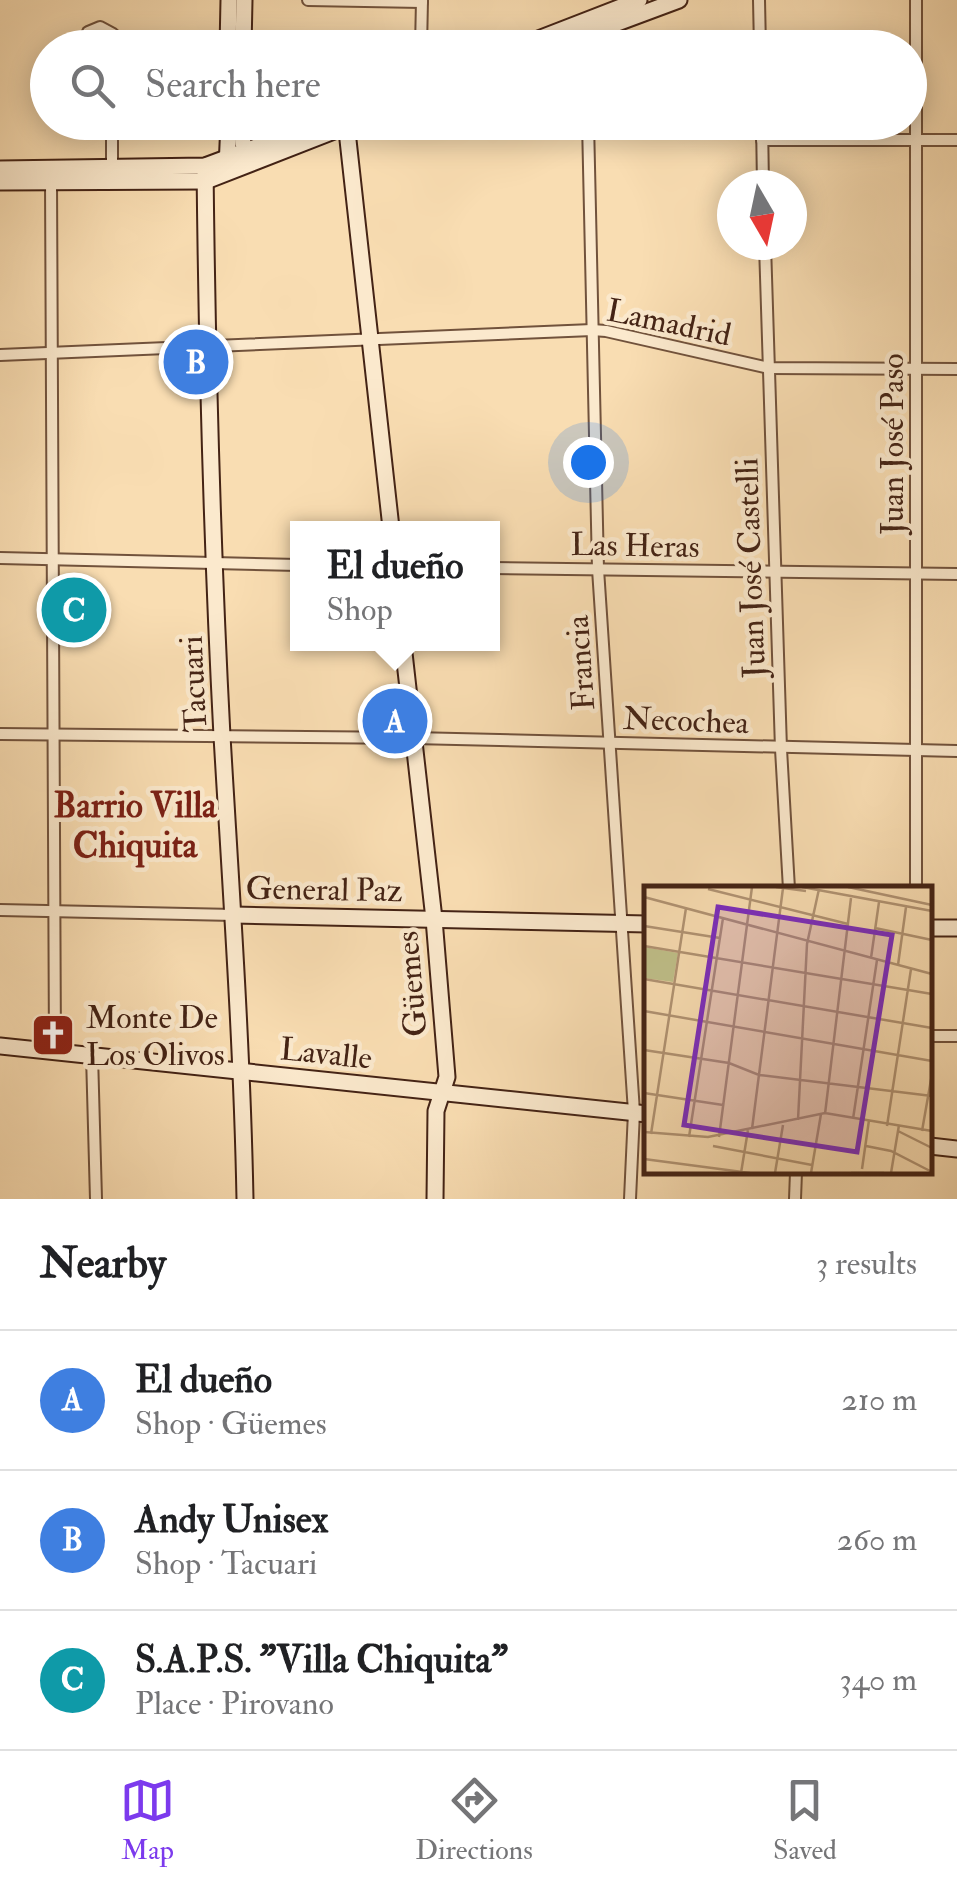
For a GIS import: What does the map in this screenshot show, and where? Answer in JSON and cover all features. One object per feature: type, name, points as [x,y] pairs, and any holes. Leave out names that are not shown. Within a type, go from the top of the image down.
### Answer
[{"type":"street","points":[[228,30],[229,0]]},
{"type":"street","points":[[243,30],[244,0]]},
{"type":"street","points":[[308,0],[422,1],[421,30]]},
{"type":"street","points":[[604,13],[639,0]]},
{"type":"street","points":[[604,13],[679,0]]},
{"type":"street","points":[[759,0],[760,30]]},
{"type":"street","name":"Juan José Paso","points":[[916,0],[916,30]]},
{"type":"street","points":[[112,140],[112,176]]},
{"type":"street","points":[[228,167],[229,140]]},
{"type":"street","points":[[245,140],[249,158]]},
{"type":"street","points":[[0,182],[51,176],[205,174],[286,140]]},
{"type":"street","points":[[249,158],[302,140]]},
{"type":"street","points":[[351,140],[390,521]]},
{"type":"street","name":"Francia","points":[[588,140],[598,569],[621,924],[641,1113],[630,1199]]},
{"type":"street","points":[[763,170],[762,140],[957,140]]},
{"type":"street","name":"Juan José Paso","points":[[914,140],[918,369],[916,886]]},
{"type":"street","points":[[0,168],[51,176]]},
{"type":"street","name":"Tacuari","points":[[205,174],[206,347],[245,1199]]},
{"type":"street","points":[[51,176],[55,1051]]},
{"type":"street","name":"Juan José Castelli","points":[[765,260],[790,886]]},
{"type":"street","name":"Lamadrid","points":[[206,347],[592,330],[769,368],[957,369]]},
{"type":"street","points":[[0,354],[206,347]]},
{"type":"street","points":[[0,558],[290,565]]},
{"type":"street","name":"Las Heras","points":[[500,568],[957,574]]},
{"type":"street","name":"Güemes","points":[[404,651],[447,1077],[436,1111],[435,1199]]},
{"type":"street","points":[[0,734],[222,735]]},
{"type":"street","name":"Necochea","points":[[222,735],[957,751]]},
{"type":"street","name":"General Paz","points":[[0,910],[644,924]]},
{"type":"street","name":"Lavalle","points":[[0,1046],[641,1113]]},
{"type":"street","points":[[92,1056],[96,1199]]},
{"type":"street","points":[[932,1146],[957,1149]]},
{"type":"street","points":[[795,1199],[796,1174]]},
{"type":"building","points":[[66,602],[83,602],[83,617],[66,617]]},
{"type":"place","name":"Andy Unisex","points":[[196,362]]},
{"type":"place","name":"S.A.P.S. \"Villa Chiquita\"","points":[[74,610]]},
{"type":"place","name":"El dueño","points":[[395,721]]},
{"type":"place","name":"Monte De Los Olivos","points":[[53,1035]]},
{"type":"district","name":"Barrio Villa Chiquita","points":[[135,825]]}]
